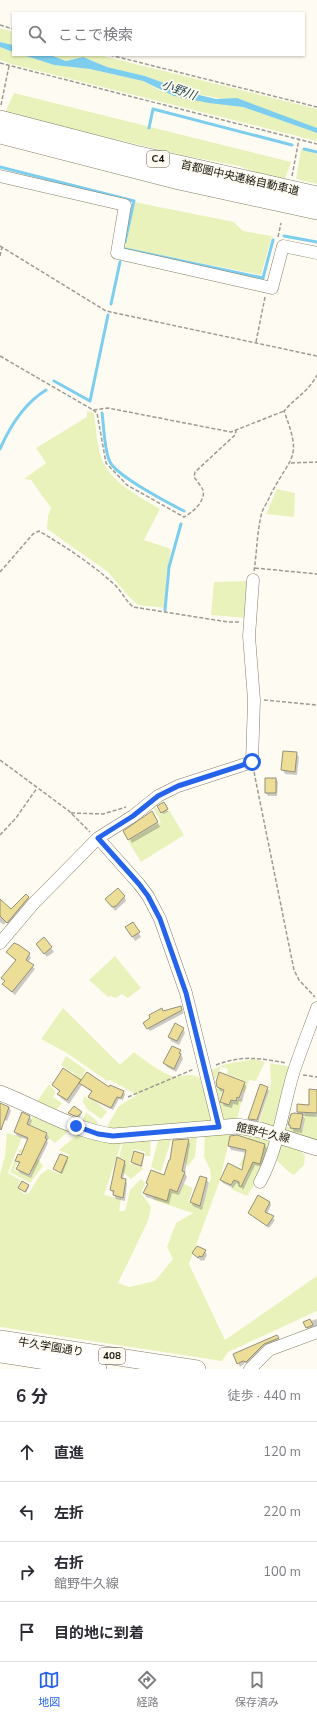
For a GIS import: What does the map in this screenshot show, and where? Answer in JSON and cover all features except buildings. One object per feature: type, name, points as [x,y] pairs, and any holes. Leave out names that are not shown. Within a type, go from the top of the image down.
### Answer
[{"type":"highway","name":"首都圏中央連絡自動車道","points":[[0,112],[135,154],[317,195]]},
{"type":"highway","name":"首都圏中央連絡自動車道","points":[[0,136],[179,181],[317,211]]},
{"type":"highway","name":"牛久学園通り","points":[[0,1338],[62,1360],[98,1369]]},
{"type":"highway","name":"牛久学園通り","points":[[0,1354],[62,1360],[197,1369]]},
{"type":"main road","name":"館野牛久線","points":[[0,1092],[85,1130],[113,1136],[238,1126],[317,1148]]},
{"type":"street","points":[[0,176],[125,205],[117,254],[272,288],[283,246],[317,253]]},
{"type":"street","points":[[0,943],[33,904],[98,838],[133,816],[158,796],[178,786],[252,762],[254,700],[249,636],[253,580]]},
{"type":"street","points":[[98,838],[139,884],[148,896],[160,919],[186,993],[219,1127]]},
{"type":"street","points":[[260,1182],[268,1168],[278,1136],[295,1069],[317,1008]]},
{"type":"street","points":[[250,1369],[269,1350],[317,1332]]},
{"type":"path","points":[[0,26],[12,29]]},
{"type":"path","points":[[114,56],[317,107]]},
{"type":"path","points":[[0,63],[317,144]]},
{"type":"path","points":[[0,112],[9,66]]},
{"type":"path","points":[[291,180],[299,139]]},
{"type":"path","points":[[0,246],[106,311],[317,356]]},
{"type":"path","points":[[0,256],[2,247]]},
{"type":"path","points":[[0,356],[97,413],[106,463],[127,485],[184,517],[201,503],[203,490],[194,477],[194,472],[235,435],[236,431]]},
{"type":"path","points":[[93,410],[108,408],[231,432],[284,411],[293,400],[310,388],[317,375]]},
{"type":"path","points":[[253,580],[262,512],[275,486],[291,463],[294,449],[292,432],[284,411]]},
{"type":"path","points":[[291,463],[317,462]]},
{"type":"path","points":[[0,572],[33,534],[39,531],[64,546],[103,575],[116,587],[133,607],[228,622],[250,623]]},
{"type":"path","points":[[255,568],[317,574]]},
{"type":"path","points":[[254,700],[317,705]]},
{"type":"path","points":[[0,760],[70,813],[98,838]]},
{"type":"path","points":[[252,762],[294,970],[299,980],[317,999]]},
{"type":"path","points":[[0,835],[16,818],[37,788]]},
{"type":"path","points":[[70,813],[103,814],[130,806]]},
{"type":"path","points":[[128,1097],[204,1068],[239,1058],[254,1057],[317,1077]]},
{"type":"green space","points":[[0,28],[12,32],[12,45],[0,42]]},
{"type":"green space","points":[[0,47],[12,52],[12,56],[26,56],[54,65],[90,69],[143,81],[161,91],[243,107],[317,133],[317,141],[11,64],[0,60]]},
{"type":"green space","points":[[53,56],[103,56],[317,109],[317,128],[223,99],[191,93],[145,76],[107,67],[83,57],[66,61]]},
{"type":"green space","points":[[14,93],[291,162],[285,179],[263,175],[239,166],[182,155],[5,113]]},
{"type":"green space","points":[[301,149],[317,154],[317,184],[296,179]]},
{"type":"green space","points":[[134,202],[234,222],[243,231],[272,236],[261,275],[125,248]]},
{"type":"green space","points":[[87,411],[94,413],[99,451],[103,462],[113,477],[136,495],[160,509],[144,540],[171,549],[166,579],[165,608],[138,605],[130,598],[108,572],[47,529],[48,516],[51,508],[31,480],[24,479],[46,463],[36,448],[87,417]]},
{"type":"green space","points":[[277,489],[295,493],[294,517],[266,514]]},
{"type":"green space","points":[[249,581],[246,618],[211,615],[214,582]]},
{"type":"green space","points":[[156,807],[161,814],[169,810],[184,835],[141,862],[128,841],[161,822],[153,808]]},
{"type":"green space","points":[[115,956],[141,988],[128,998],[122,994],[115,998],[111,996],[108,997],[89,980]]},
{"type":"green space","points":[[63,1008],[120,1065],[134,1052],[157,1069],[172,1076],[179,1077],[192,1075],[200,1078],[212,1121],[124,1130],[106,1128],[119,1106],[137,1095],[110,1080],[107,1081],[67,1053],[41,1039]]},
{"type":"green space","points":[[66,1056],[86,1070],[78,1085],[71,1082],[75,1074],[61,1065]]},
{"type":"green space","points":[[254,1059],[265,1062],[256,1081],[249,1080],[245,1093],[243,1091],[245,1081],[227,1074],[228,1069],[221,1067],[212,1085],[209,1071],[226,1064]]},
{"type":"green space","points":[[270,1063],[292,1067],[276,1130],[258,1125],[271,1085]]},
{"type":"green space","points":[[49,1084],[56,1092],[53,1097],[62,1103],[55,1112],[36,1103]]},
{"type":"green space","points":[[213,1086],[223,1090],[219,1102],[230,1106],[231,1101],[236,1102],[238,1099],[242,1099],[237,1120],[219,1119]]},
{"type":"green space","points":[[92,1093],[98,1095],[96,1101],[107,1112],[101,1119],[87,1109],[83,1102],[84,1096],[88,1099]]},
{"type":"green space","points":[[86,1112],[97,1121],[97,1128],[81,1123]]},
{"type":"green space","points":[[305,1113],[315,1114],[317,1118],[317,1144],[283,1134],[284,1127],[302,1130]]},
{"type":"green space","points":[[34,1114],[70,1130],[55,1143],[47,1137],[48,1133],[29,1124]]},
{"type":"green space","points":[[233,1130],[274,1140],[256,1182],[247,1196],[231,1189],[234,1181],[243,1185],[250,1172],[239,1165],[247,1151],[248,1137],[231,1133],[219,1183],[189,1264],[225,1340],[317,1276],[317,1311],[228,1352],[222,1361],[0,1327],[0,1174],[5,1156],[7,1133],[22,1137],[8,1173],[20,1180],[18,1188],[24,1194],[29,1193],[40,1175],[48,1169],[60,1174],[69,1155],[59,1150],[78,1134],[122,1141],[104,1195],[121,1199],[119,1211],[125,1211],[130,1190],[141,1179],[145,1183],[141,1193],[151,1207],[148,1221],[118,1283],[129,1287],[155,1281],[173,1259],[167,1247],[176,1223],[193,1213],[153,1200],[157,1185],[178,1193],[184,1184],[193,1188],[188,1202],[202,1207],[211,1178],[210,1169],[204,1157],[205,1134]]},
{"type":"green space","points":[[197,1134],[195,1157],[188,1166],[185,1163],[190,1137],[176,1135]]},
{"type":"green space","points":[[159,1137],[172,1137],[161,1172],[151,1167]]},
{"type":"green space","points":[[151,1138],[150,1156],[145,1156],[145,1152],[134,1149],[129,1163],[144,1168],[131,1179],[120,1170],[124,1159],[119,1157],[123,1142]]},
{"type":"green space","points":[[281,1143],[297,1147],[305,1156],[304,1165],[294,1175],[277,1161]]},
{"type":"green space","points":[[20,1149],[38,1159],[43,1166],[30,1183],[10,1172],[14,1161],[17,1163],[14,1170],[31,1177],[35,1162],[18,1152]]},
{"type":"water","points":[[0,42],[12,45],[12,52],[0,47]]},
{"type":"water","name":"小野川","points":[[26,56],[53,56],[66,61],[83,57],[107,67],[145,76],[191,93],[216,99],[237,98],[317,128],[317,133],[243,107],[209,103],[174,96],[143,81],[90,69],[54,65]]},
{"type":"waterway","points":[[149,128],[153,109],[292,145]]},
{"type":"waterway","points":[[304,149],[317,152]]},
{"type":"waterway","points":[[0,167],[134,201],[125,242]]},
{"type":"waterway","points":[[284,236],[317,242]]},
{"type":"waterway","points":[[125,249],[263,278],[273,240]]},
{"type":"waterway","points":[[111,304],[120,262]]},
{"type":"waterway","points":[[54,381],[90,401],[108,315]]},
{"type":"waterway","points":[[0,449],[8,432],[25,408],[31,401],[46,390]]},
{"type":"waterway","points":[[102,413],[106,451],[110,462],[115,468],[132,482],[184,511]]},
{"type":"waterway","points":[[165,610],[169,567],[181,524]]},
{"type":"route","points":[[76,1126],[98,1134],[113,1136],[219,1127],[186,993],[170,943],[160,919],[148,896],[139,884],[98,838],[142,810],[158,796],[178,786],[252,762]]}]
